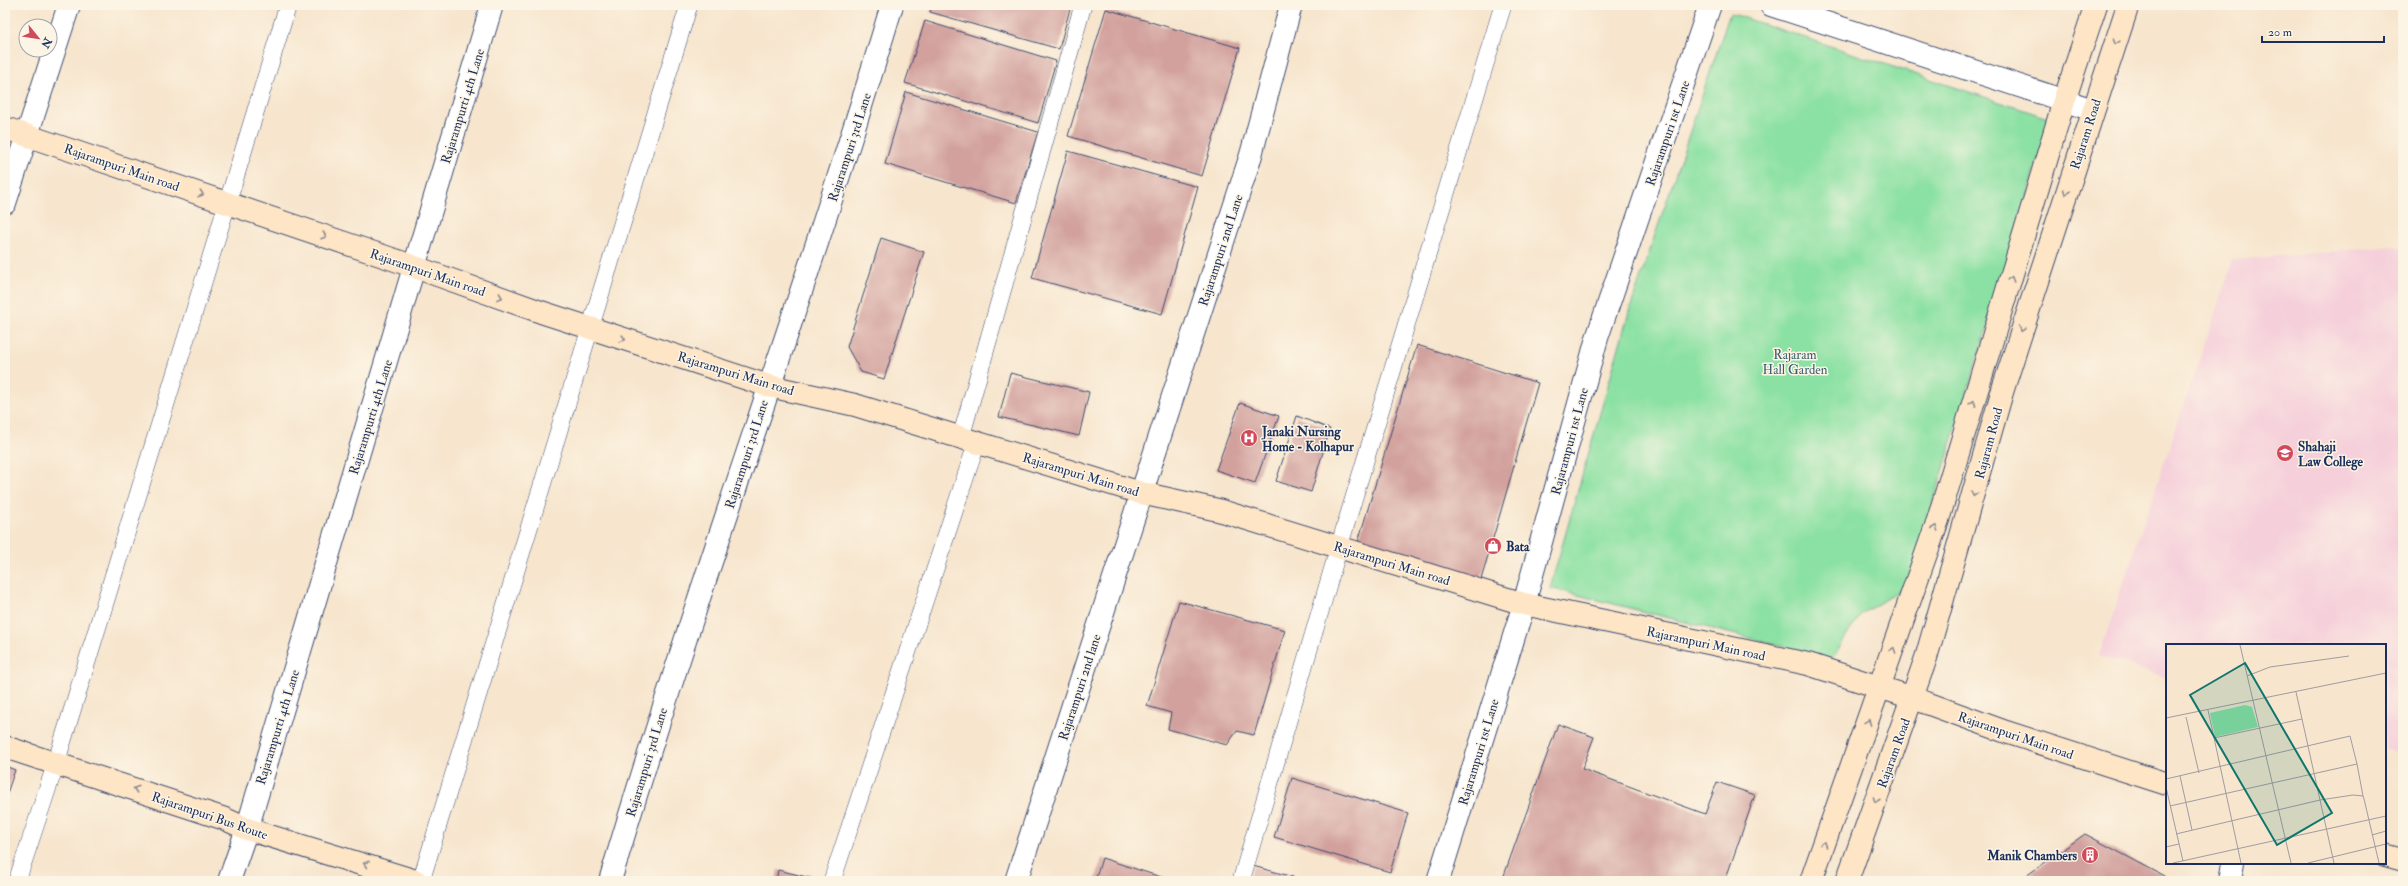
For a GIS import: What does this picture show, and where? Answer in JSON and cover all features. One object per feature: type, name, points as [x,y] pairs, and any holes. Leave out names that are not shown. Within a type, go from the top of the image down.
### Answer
[{"type":"street","points":[[5,203],[28,136],[44,77],[69,5]]},
{"type":"street","name":"Rajarampurti 4th Lane","points":[[229,881],[247,829],[492,5]]},
{"type":"street","name":"Rajarampuri 3rd Lane","points":[[610,881],[654,732],[854,131],[892,5]]},
{"type":"street","name":"Rajarampuri 2nd Lane","points":[[1141,493],[1251,155],[1291,5]]},
{"type":"street","name":"Rajarampuri 1st Lane","points":[[1438,881],[1524,604],[1597,338],[1710,5]]},
{"type":"street","points":[[1771,5],[2093,110]]},
{"type":"street","points":[[1811,881],[1938,520],[2064,101],[2096,5]]},
{"type":"street","name":"Rajaram Road","points":[[1847,881],[1913,698],[1936,626],[2003,389],[2128,5]]},
{"type":"street","name":"Rajarampuri Main road","points":[[5,128],[591,328],[769,386],[855,405],[1141,493],[1218,510],[1524,604],[1808,664],[1913,698],[2013,734],[2166,784]]},
{"type":"street","name":"Rajarampuri 2nd lane","points":[[1016,881],[1141,493]]},
{"type":"street","name":"Rajarampuri Bus Route","points":[[5,747],[225,819],[247,829],[416,881]]},
{"type":"street","points":[[2386,855],[2403,860]]},
{"type":"street","points":[[2230,881],[2233,864]]},
{"type":"lane","points":[[17,881],[56,763],[288,5]]},
{"type":"lane","points":[[421,881],[689,5]]},
{"type":"lane","points":[[832,881],[969,440],[1083,5]]},
{"type":"lane","points":[[1241,881],[1339,547],[1503,5]]},
{"type":"shaded area","name":"Shahaji Law College","points":[[2395,246],[2403,249],[2403,755],[2386,749],[2386,644],[2166,644],[2166,678],[2099,655],[2233,260]]},
{"type":"green space","name":"Rajaram Hall Garden","points":[[1730,13],[2051,119],[1908,585],[1860,615],[1832,659],[1550,588],[1629,312]]},
{"type":"building","points":[[932,5],[1071,5],[1059,49],[930,12]]},
{"type":"building","points":[[1106,9],[1240,48],[1202,176],[1068,136]]},
{"type":"building","points":[[925,21],[1056,61],[1038,123],[905,83]]},
{"type":"building","points":[[906,92],[1038,132],[1016,203],[885,164]]},
{"type":"building","points":[[1068,151],[1198,187],[1162,314],[1032,278]]},
{"type":"building","points":[[881,238],[924,252],[884,379],[861,372],[847,347]]},
{"type":"building","points":[[1417,345],[1538,383],[1480,583],[1358,542]]},
{"type":"building","points":[[1010,373],[1089,392],[1079,436],[999,417]]},
{"type":"building","points":[[1240,403],[1279,416],[1255,483],[1216,470]]},
{"type":"building","points":[[1297,416],[1330,429],[1311,492],[1276,481]]},
{"type":"building","points":[[1179,601],[1285,630],[1254,735],[1237,731],[1227,745],[1168,729],[1171,713],[1147,706]]},
{"type":"building","points":[[1558,724],[1594,737],[1582,769],[1705,814],[1717,782],[1755,795],[1725,881],[1502,881]]},
{"type":"building","points":[[5,766],[15,770],[5,799]]},
{"type":"building","points":[[1292,778],[1408,813],[1390,872],[1274,837]]},
{"type":"building","name":"Manik Chambers","points":[[2085,834],[2164,876],[2166,881],[2019,881]]},
{"type":"building","points":[[1102,858],[1173,881],[1095,881]]},
{"type":"building","points":[[1253,866],[1308,881],[1248,881]]},
{"type":"building","points":[[778,870],[819,880],[819,881],[776,881]]},
{"type":"place","name":"Janaki Nursing Home - Kolhapur","points":[[1249,438]]},
{"type":"place","name":"Shahaji Law College","points":[[2285,453]]},
{"type":"place","name":"Bata","points":[[1493,546]]},
{"type":"place","name":"Manik Chambers","points":[[2090,855]]}]
